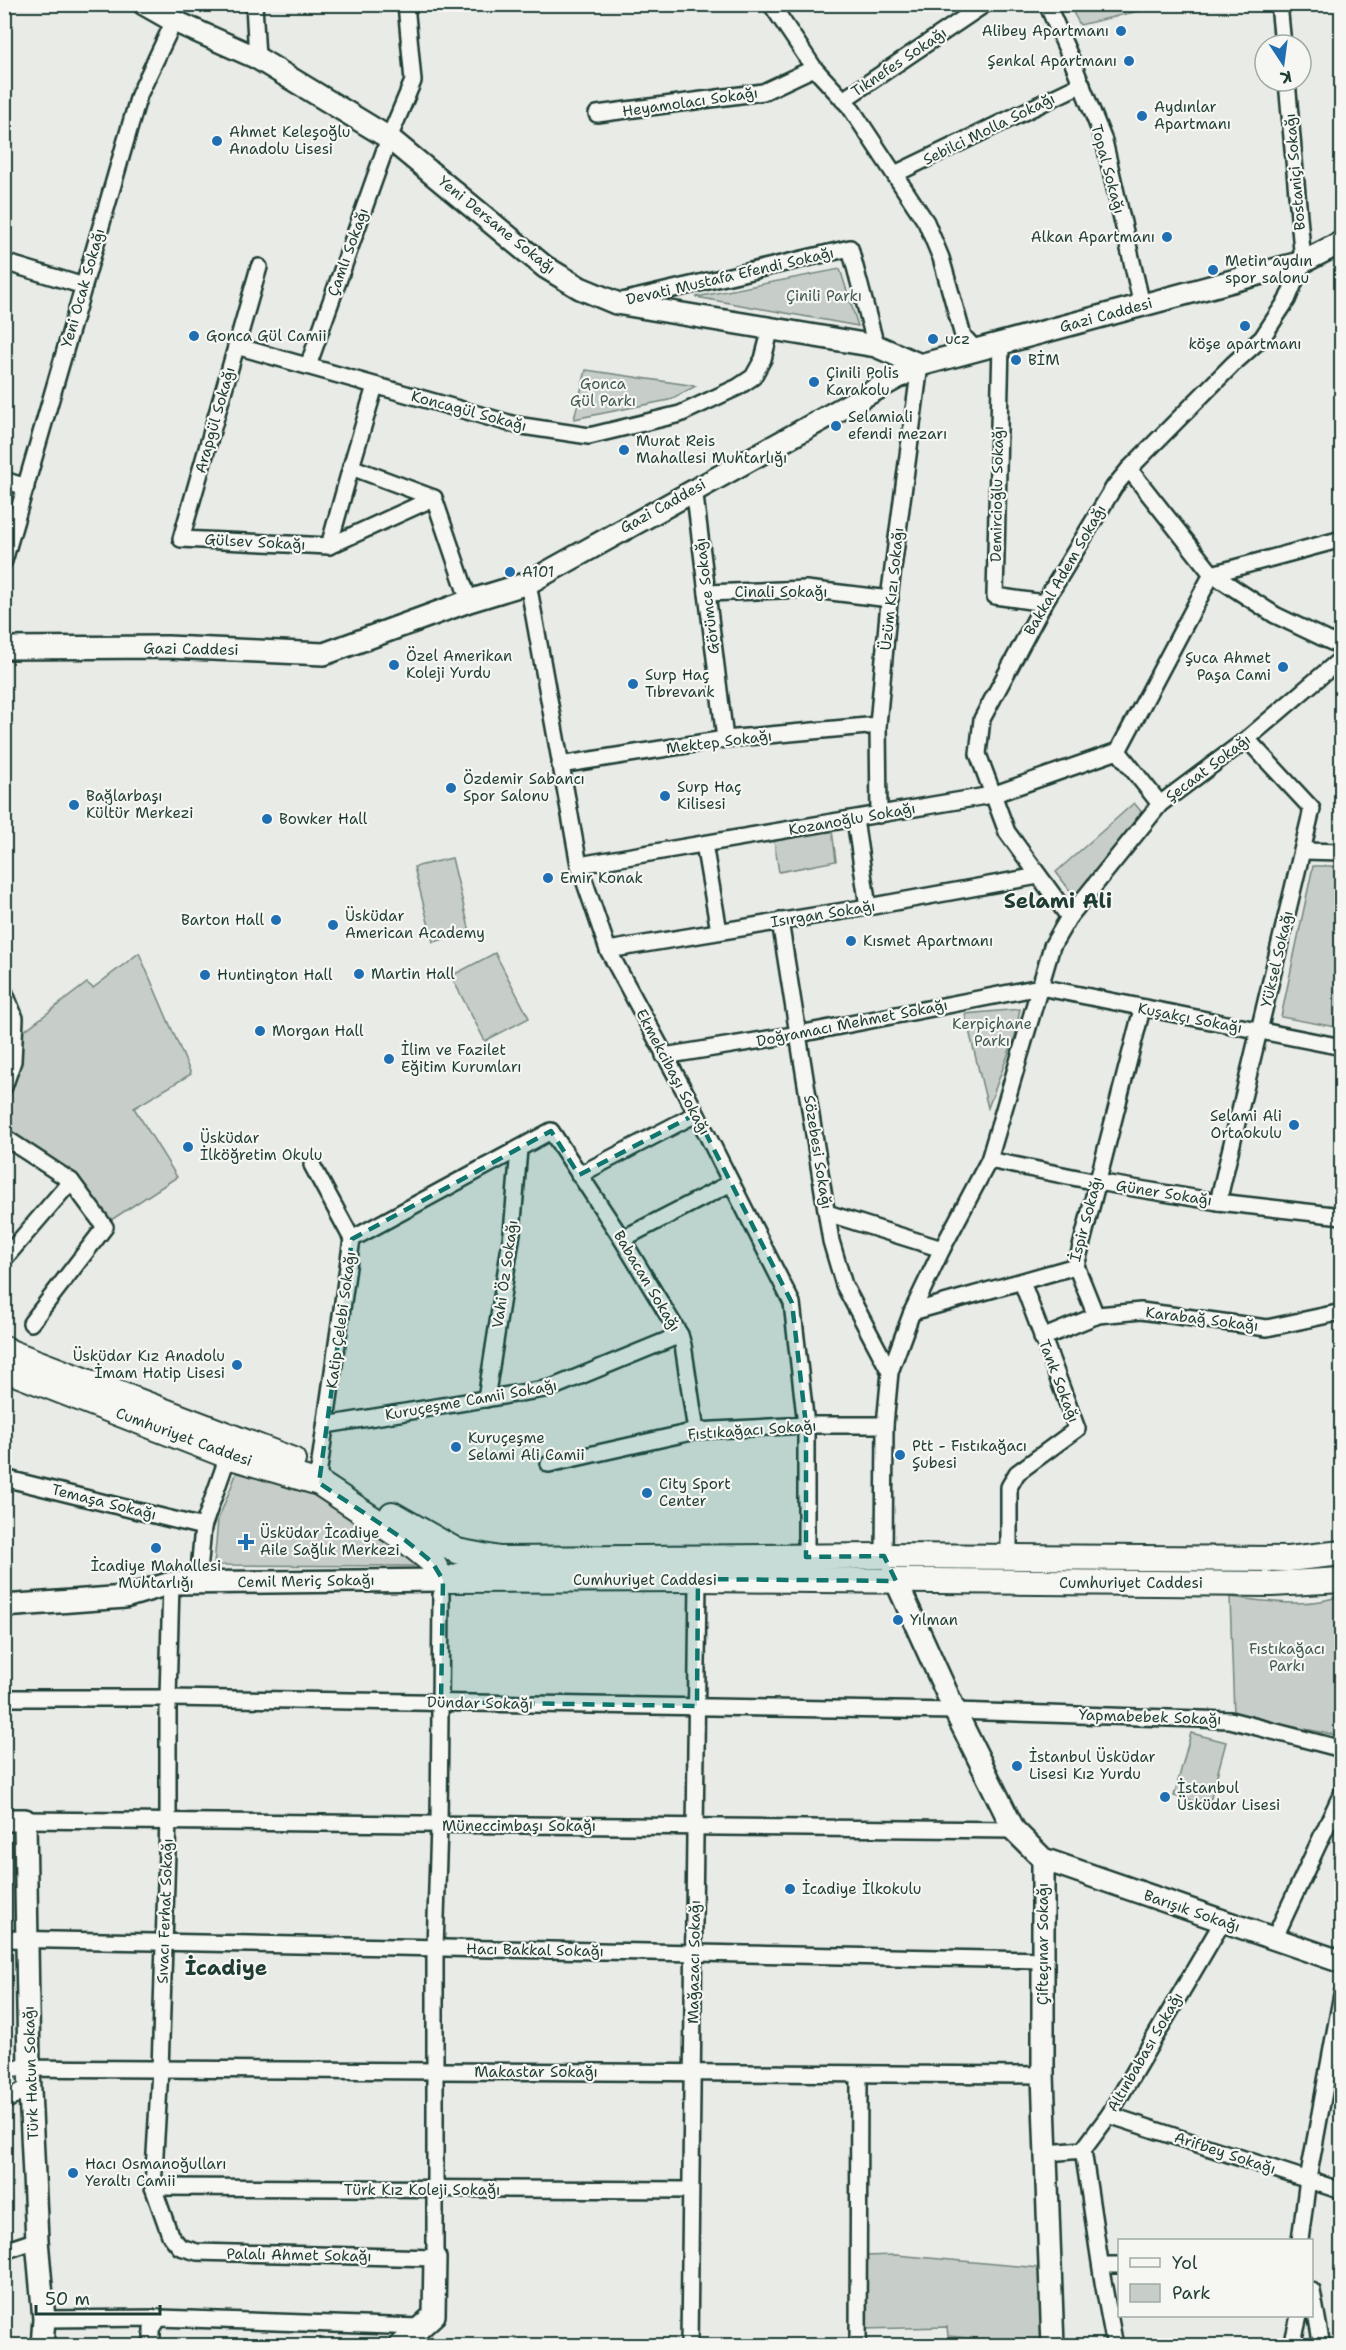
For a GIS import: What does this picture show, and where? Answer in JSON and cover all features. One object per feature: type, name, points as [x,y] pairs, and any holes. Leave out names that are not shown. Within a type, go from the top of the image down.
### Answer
[{"type":"main road","name":"Cumhuriyet Caddesi","points":[[6,1358],[319,1476],[457,1551],[499,1559],[884,1556],[1288,1558],[1341,1553]]},
{"type":"main road","name":"Cumhuriyet Caddesi","points":[[6,1358],[228,1456],[319,1476],[432,1562],[442,1588],[698,1579],[1272,1584],[1341,1580]]},
{"type":"street","name":"Yeni Dersane Sokağı","points":[[144,4],[174,21],[257,58],[389,138],[545,267],[580,288],[616,303],[876,346],[920,365]]},
{"type":"street","points":[[254,4],[257,58]]},
{"type":"street","name":"Çamlı Sokağı","points":[[308,366],[389,138],[413,81],[406,4]]},
{"type":"street","name":"Tıknefes Sokağı","points":[[843,100],[985,4]]},
{"type":"street","name":"Topal Sokağı","points":[[1047,4],[1104,141],[1142,305]]},
{"type":"street","points":[[1279,4],[1282,33]]},
{"type":"street","points":[[772,5],[814,68],[843,100],[926,222],[941,258],[963,336],[976,350]]},
{"type":"street","name":"Yeni Ocak Sokağı","points":[[4,561],[139,95],[174,21]]},
{"type":"street","name":"Heyamolacı Sokağı","points":[[597,114],[763,92],[814,68]]},
{"type":"street","name":"Sebilci Molla Sokağı","points":[[895,174],[1082,84]]},
{"type":"street","name":"Bostaniçi Sokağı","points":[[1288,93],[1303,262]]},
{"type":"street","name":"Gazi Caddesi","points":[[4,648],[167,647],[324,654],[528,582],[694,488],[920,365],[1303,262],[1341,242]]},
{"type":"street","name":"Devati Mustafa Efendi Sokağı","points":[[616,303],[850,248],[876,346]]},
{"type":"street","points":[[4,261],[84,286]]},
{"type":"street","name":"Bakkal Adem Sokağı","points":[[1069,917],[1007,832],[978,754],[982,719],[1044,603],[1114,487],[1129,469],[1262,338],[1287,300],[1303,262]]},
{"type":"street","name":"Arapgül Sokağı","points":[[181,539],[259,267]]},
{"type":"street","name":"Koncagül Sokağı","points":[[236,346],[516,425],[589,436],[680,414],[738,387],[753,377],[763,358],[771,328]]},
{"type":"street","name":"Demircioğlu Sokağı","points":[[1001,343],[994,596],[1044,603]]},
{"type":"street","name":"Üzüm Kızı Sokağı","points":[[879,815],[878,725],[890,599],[920,365]]},
{"type":"street","points":[[329,546],[375,386]]},
{"type":"street","points":[[351,467],[434,498],[469,601]]},
{"type":"street","points":[[1129,469],[1212,574],[1275,615],[1341,648]]},
{"type":"street","points":[[4,480],[26,487]]},
{"type":"street","name":"Görümce Sokağı","points":[[694,488],[725,739]]},
{"type":"street","name":"Gülsev Sokağı","points":[[181,539],[329,546],[434,498]]},
{"type":"street","points":[[1160,804],[1118,751],[1212,574],[1341,539]]},
{"type":"street","name":"Ekmekcibaşı Sokağı","points":[[528,582],[579,865],[608,950],[696,1114],[792,1303],[806,1425],[807,1557]]},
{"type":"street","name":"Cinali Sokağı","points":[[707,593],[806,590],[890,599]]},
{"type":"street","name":"Şecaat Sokağı","points":[[884,1556],[885,1425],[891,1372],[912,1312],[989,1160],[1052,946],[1069,917],[1160,804],[1247,739],[1341,658]]},
{"type":"street","name":"Mektep Sokağı","points":[[560,765],[725,739],[878,725]]},
{"type":"street","name":"Yüksel Sokağı","points":[[1218,1202],[1312,809],[1247,739]]},
{"type":"street","name":"Kozanoğlu Sokağı","points":[[579,865],[992,795],[1118,751]]},
{"type":"street","points":[[855,819],[868,907]]},
{"type":"street","points":[[705,844],[719,931]]},
{"type":"street","points":[[1303,850],[1341,852]]},
{"type":"street","name":"Isırgan Sokağı","points":[[608,950],[1038,876]]},
{"type":"street","name":"Sözebesi Sokağı","points":[[780,921],[831,1241],[844,1285],[891,1372]]},
{"type":"street","name":"Kuşakçı Sokağı","points":[[1040,987],[1341,1047]]},
{"type":"street","name":"Doğramacı Mehmet Sokağı","points":[[663,1056],[799,1034],[1040,987]]},
{"type":"street","points":[[4,991],[15,1018],[13,1061],[4,1088]]},
{"type":"street","name":"İspir Sokağı","points":[[912,1312],[1076,1266],[1142,1009]]},
{"type":"street","points":[[579,1175],[696,1114]]},
{"type":"street","name":"Babacan Sokağı","points":[[551,1131],[622,1239],[680,1335],[696,1431]]},
{"type":"street","name":"Katip Çelebi Sokağı","points":[[319,1476],[352,1239],[551,1131]]},
{"type":"street","points":[[4,1137],[71,1181],[105,1227],[31,1323]]},
{"type":"street","name":"Vahi Öz Sokağı","points":[[486,1399],[512,1233],[519,1149]]},
{"type":"street","name":"Güner Sokağı","points":[[989,1160],[1097,1182],[1218,1202],[1341,1216]]},
{"type":"street","points":[[312,1165],[352,1239]]},
{"type":"street","points":[[4,1259],[71,1181]]},
{"type":"street","points":[[622,1239],[731,1183]]},
{"type":"street","points":[[827,1213],[942,1249]]},
{"type":"street","points":[[1076,1266],[1096,1316]]},
{"type":"street","name":"Tank Sokağı","points":[[1009,1557],[1009,1487],[1017,1473],[1077,1429],[1022,1282]]},
{"type":"street","name":"Karabağ Sokağı","points":[[1042,1338],[1096,1316],[1141,1311],[1267,1328],[1341,1312]]},
{"type":"street","name":"Kuruçeşme Camii Sokağı","points":[[326,1425],[551,1388],[680,1335]]},
{"type":"street","name":"Fıstıkağacı Sokağı","points":[[549,1464],[696,1431],[806,1425],[885,1425]]},
{"type":"street","points":[[198,1582],[203,1527],[228,1456]]},
{"type":"street","name":"Temaşa Sokağı","points":[[4,1478],[203,1527]]},
{"type":"street","points":[[884,1556],[955,1711],[1014,1830],[1043,1859]]},
{"type":"street","name":"Cemil Meriç Sokağı","points":[[4,1606],[125,1597],[171,1583],[442,1588],[499,1559]]},
{"type":"street","name":"Mağazacı Sokağı","points":[[689,2346],[698,1579]]},
{"type":"street","name":"Sıvacı Ferhat Sokağı","points":[[170,2235],[153,2187],[160,2070],[168,1820],[171,1583]]},
{"type":"street","points":[[400,2346],[427,2321],[435,2258],[435,1948],[442,1588]]},
{"type":"street","name":"Dündar Sokağı","points":[[4,1698],[168,1698],[955,1711]]},
{"type":"street","name":"Yapmabebek Sokağı","points":[[955,1711],[1230,1720],[1341,1749]]},
{"type":"street","points":[[1274,1939],[1341,1792]]},
{"type":"street","name":"Müneccimbaşı Sokağı","points":[[15,1820],[1014,1830]]},
{"type":"street","name":"Türk Hatun Sokağı","points":[[15,1820],[28,1940],[30,2078],[37,2240],[44,2319],[42,2346]]},
{"type":"street","name":"Barışık Sokağı","points":[[1043,1859],[1341,1962]]},
{"type":"street","name":"Çifteçınar Sokağı","points":[[1043,1859],[1043,2075],[1053,2346]]},
{"type":"street","name":"Altınbabası Sokağı","points":[[1083,2150],[1109,2115],[1222,1921]]},
{"type":"street","name":"Hacı Bakkal Sokağı","points":[[4,1939],[1042,1960]]},
{"type":"street","points":[[1300,2239],[1308,2179],[1341,1994]]},
{"type":"street","name":"Makastar Sokağı","points":[[4,2068],[30,2078],[160,2070],[1043,2075]]},
{"type":"street","points":[[858,2346],[859,2074]]},
{"type":"street","points":[[4,2102],[30,2078]]},
{"type":"street","name":"Arifbey Sokağı","points":[[1109,2115],[1341,2191]]},
{"type":"street","points":[[1047,2153],[1083,2150],[1115,2346]]},
{"type":"street","name":"Türk Kız Koleji Sokağı","points":[[153,2187],[690,2190]]},
{"type":"street","name":"Palalı Ahmet Sokağı","points":[[170,2235],[180,2247],[197,2252],[435,2258]]},
{"type":"street","points":[[4,2251],[37,2240]]},
{"type":"street","points":[[1101,2265],[1118,2265]]},
{"type":"street","points":[[1313,2301],[1322,2346]]},
{"type":"street","points":[[1292,2346],[1299,2317]]},
{"type":"street","points":[[152,2346],[152,2329],[159,2318]]},
{"type":"street","points":[[44,2319],[427,2321]]},
{"type":"highlighted area","points":[[696,1114],[792,1303],[806,1425],[806,1557],[884,1556],[896,1581],[698,1579],[697,1706],[441,1702],[443,1580],[432,1562],[405,1540],[319,1483],[352,1239],[551,1131],[579,1175]]},
{"type":"green space","points":[[1069,5],[1164,5],[1080,25]]},
{"type":"green space","name":"Çinili Parkı","points":[[840,269],[858,326],[696,297]]},
{"type":"green space","name":"Gonca Gül Parkı","points":[[586,370],[696,386],[669,400],[574,419]]},
{"type":"green space","points":[[1134,803],[1145,816],[1077,900],[1056,872]]},
{"type":"green space","points":[[832,830],[836,861],[779,872],[774,841]]},
{"type":"green space","points":[[452,858],[470,932],[433,942],[414,867]]},
{"type":"green space","points":[[1313,866],[1341,866],[1341,1028],[1281,1017]]},
{"type":"green space","points":[[139,953],[191,1074],[134,1108],[177,1177],[108,1222],[5,1132],[5,1102],[18,1062],[20,1034],[87,983],[93,988]]},
{"type":"green space","points":[[495,953],[529,1018],[485,1041],[451,976]]},
{"type":"green space","name":"Kerpiçhane Parkı","points":[[1020,1009],[1015,1036],[988,1108],[965,1014]]},
{"type":"green space","points":[[241,1462],[308,1485],[416,1559],[414,1566],[214,1565],[218,1520]]},
{"type":"green space","name":"Fıstıkağacı Parkı","points":[[1341,1595],[1341,1736],[1234,1715],[1230,1597],[1301,1603],[1316,1602]]},
{"type":"green space","points":[[1191,1733],[1226,1742],[1209,1805],[1174,1796]]},
{"type":"green space","points":[[4,1841],[12,1841],[15,1934],[5,1934]]},
{"type":"green space","points":[[896,2255],[1040,2268],[1043,2345],[948,2336],[947,2327],[863,2329],[865,2256]]},
{"type":"place","name":"Alibey Apartmanı","points":[[1121,31]]},
{"type":"place","name":"Şenkal Apartmanı","points":[[1129,61]]},
{"type":"place","name":"Aydınlar Apartmanı","points":[[1142,116]]},
{"type":"place","name":"Ahmet Keleşoğlu Anadolu Lisesi","points":[[217,141]]},
{"type":"place","name":"Alkan Apartmanı","points":[[1167,237]]},
{"type":"place","name":"Metin aydın spor salonu","points":[[1213,270]]},
{"type":"place","name":"köşe apartmanı","points":[[1245,326]]},
{"type":"place","name":"Gonca Gül Camii","points":[[194,336]]},
{"type":"place","name":"ucz","points":[[933,339]]},
{"type":"place","name":"BİM","points":[[1016,360]]},
{"type":"place","name":"Çinili Polis Karakolu","points":[[814,382]]},
{"type":"place","name":"Selamiali efendi mezarı","points":[[836,426]]},
{"type":"place","name":"Murat Reis Mahallesi Muhtarlığı","points":[[624,450]]},
{"type":"place","name":"A101","points":[[510,572]]},
{"type":"place","name":"Özel Amerikan Koleji Yurdu","points":[[394,665]]},
{"type":"place","name":"Şuca Ahmet Paşa Cami","points":[[1283,667]]},
{"type":"place","name":"Surp Haç Tıbrevank","points":[[633,684]]},
{"type":"place","name":"Özdemir Sabancı Spor Salonu","points":[[451,788]]},
{"type":"place","name":"Surp Haç Kilisesi","points":[[665,796]]},
{"type":"place","name":"Bağlarbaşı Kültür Merkezi","points":[[74,805]]},
{"type":"place","name":"Bowker Hall","points":[[267,819]]},
{"type":"place","name":"Emir Konak","points":[[548,878]]},
{"type":"place","name":"Barton Hall","points":[[276,920]]},
{"type":"place","name":"Üsküdar American Academy","points":[[333,925]]},
{"type":"place","name":"Kısmet Apartmanı","points":[[851,941]]},
{"type":"place","name":"Martin Hall","points":[[359,974]]},
{"type":"place","name":"Huntington Hall","points":[[205,975]]},
{"type":"place","name":"Morgan Hall","points":[[260,1031]]},
{"type":"place","name":"İlim ve Fazilet Eğitim Kurumları","points":[[389,1059]]},
{"type":"place","name":"Selami Ali Ortaokulu","points":[[1294,1125]]},
{"type":"place","name":"Üsküdar İlköğretim Okulu","points":[[188,1147]]},
{"type":"place","name":"Üsküdar Kız Anadolu İmam Hatip Lisesi","points":[[237,1365]]},
{"type":"place","name":"Kuruçeşme Selami Ali Camii","points":[[456,1447]]},
{"type":"place","name":"Ptt - Fıstıkağacı Şubesi","points":[[900,1455]]},
{"type":"place","name":"City Sport Center","points":[[647,1493]]},
{"type":"place","name":"Üsküdar İcadiye Aile Sağlık Merkezi","points":[[246,1542]]},
{"type":"place","name":"İcadiye Mahallesi Muhtarlığı","points":[[156,1548]]},
{"type":"place","name":"Yılman","points":[[898,1620]]},
{"type":"place","name":"İstanbul Üsküdar Lisesi Kız Yurdu","points":[[1017,1766]]},
{"type":"place","name":"İstanbul Üsküdar Lisesi","points":[[1165,1797]]},
{"type":"place","name":"İcadiye İlkokulu","points":[[790,1889]]},
{"type":"place","name":"Hacı Osmanoğulları Yeraltı Camii","points":[[73,2173]]},
{"type":"district","name":"Selami Ali","points":[[1058,901]]},
{"type":"district","name":"İcadiye","points":[[226,1968]]}]
